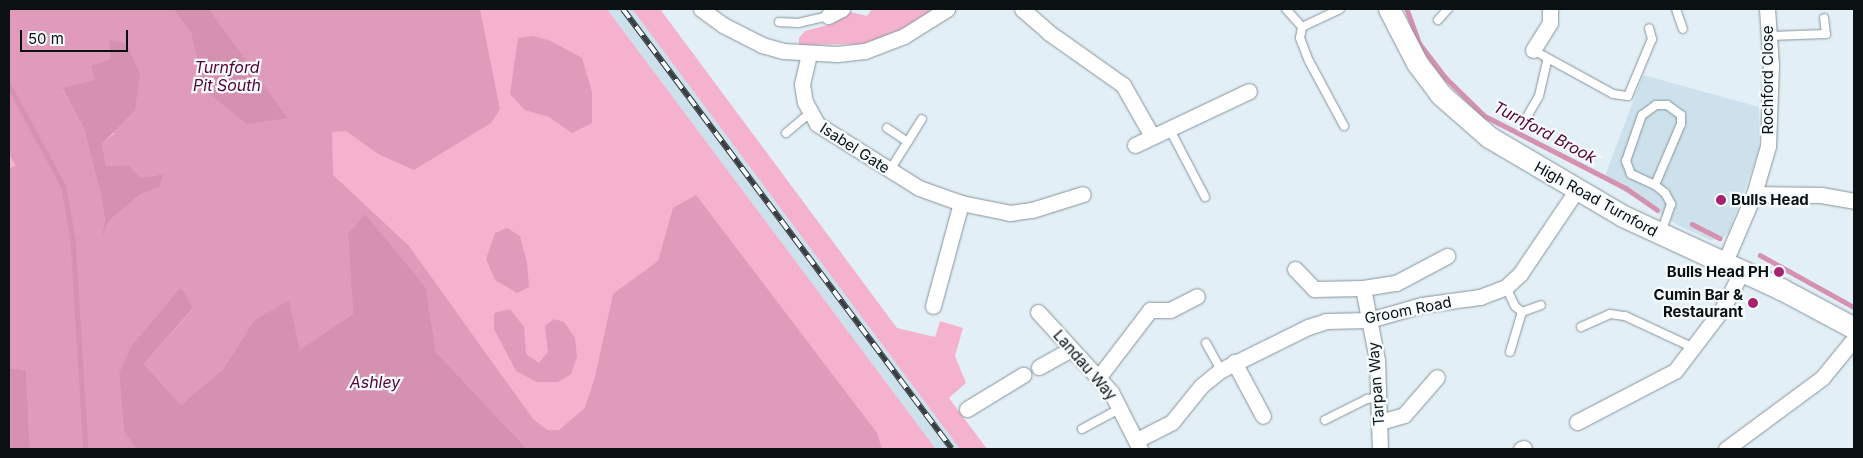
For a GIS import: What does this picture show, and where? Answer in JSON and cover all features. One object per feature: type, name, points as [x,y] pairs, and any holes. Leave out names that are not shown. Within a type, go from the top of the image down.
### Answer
[{"type":"main road","name":"High Road Turnford","points":[[1389,9],[1417,63],[1440,94],[1489,137],[1576,191],[1660,234],[1790,293],[1854,328]]},
{"type":"street","points":[[701,9],[742,37],[783,51],[809,54],[865,50],[911,32],[947,9]]},
{"type":"street","points":[[828,16],[842,9]]},
{"type":"street","points":[[1022,9],[1048,32],[1123,86],[1152,136]]},
{"type":"street","points":[[1533,50],[1550,24],[1550,9]]},
{"type":"street","name":"Rochford Close","points":[[1577,422],[1662,380],[1675,371],[1723,308],[1768,146],[1770,36],[1767,9]]},
{"type":"street","name":"Isabel Gate","points":[[809,54],[802,84],[810,114],[829,134],[919,188],[994,212],[1021,213],[1083,194]]},
{"type":"street","points":[[1135,144],[1249,92]]},
{"type":"street","name":"Groom Road","points":[[1139,445],[1172,422],[1201,386],[1228,366],[1326,321],[1369,320],[1422,305],[1480,297],[1506,287],[1520,274],[1576,191]]},
{"type":"street","points":[[1754,194],[1821,195],[1854,201]]},
{"type":"street","points":[[933,306],[961,203]]},
{"type":"street","points":[[1294,269],[1314,289],[1363,288],[1396,282],[1447,256]]},
{"type":"street","name":"Tarpan Way","points":[[1363,288],[1377,360],[1380,449]]},
{"type":"street","points":[[1098,378],[1150,310],[1170,310],[1197,296]]},
{"type":"street","name":"Landau Way","points":[[1038,312],[1098,378],[1121,408],[1139,445]]},
{"type":"street","points":[[1726,449],[1822,378],[1854,339]]},
{"type":"street","points":[[1039,367],[1071,348]]},
{"type":"street","points":[[1228,366],[1263,416]]},
{"type":"street","points":[[967,409],[1023,375]]},
{"type":"street","points":[[1380,422],[1404,415],[1436,377]]},
{"type":"lane","points":[[1286,9],[1302,27]]},
{"type":"lane","points":[[1302,27],[1340,9]]},
{"type":"lane","points":[[1438,20],[1448,9]]},
{"type":"lane","points":[[1676,9],[1683,29]]},
{"type":"lane","points":[[779,22],[798,23],[828,16]]},
{"type":"lane","points":[[1770,36],[1826,34],[1824,18]]},
{"type":"lane","points":[[1302,27],[1300,38],[1309,61],[1344,126]]},
{"type":"lane","points":[[1533,50],[1547,61],[1613,94],[1628,96],[1652,39],[1649,28]]},
{"type":"lane","points":[[1528,115],[1539,96],[1547,61]]},
{"type":"lane","points":[[1655,186],[1681,124],[1681,115],[1667,105],[1656,105],[1642,115],[1626,161],[1631,174],[1665,193],[1670,204],[1660,234]]},
{"type":"lane","points":[[786,133],[810,114]]},
{"type":"lane","points":[[890,171],[922,119]]},
{"type":"lane","points":[[887,128],[908,142]]},
{"type":"lane","points":[[1169,128],[1205,197]]},
{"type":"lane","points":[[1506,287],[1515,306],[1522,312]]},
{"type":"lane","points":[[1522,312],[1541,305]]},
{"type":"lane","points":[[1510,352],[1522,312]]},
{"type":"lane","points":[[1581,327],[1610,314],[1625,316],[1694,348]]},
{"type":"lane","points":[[1206,343],[1228,366]]},
{"type":"lane","points":[[1325,420],[1367,399],[1379,397]]},
{"type":"lane","points":[[1082,429],[1121,408]]},
{"type":"shaded area","points":[[9,9],[607,9],[936,449],[9,449]]},
{"type":"shaded area","points":[[9,9],[173,9],[191,33],[204,90],[288,118],[209,9],[480,9],[500,109],[491,123],[414,170],[378,154],[346,131],[332,132],[333,175],[409,246],[533,419],[547,430],[559,430],[585,408],[595,377],[613,294],[658,261],[673,208],[696,195],[877,433],[882,449],[527,449],[436,352],[426,288],[348,234],[353,314],[300,351],[289,300],[254,320],[224,368],[181,405],[144,364],[193,309],[181,287],[131,346],[119,373],[124,432],[136,449],[30,449],[26,370],[9,368],[9,168],[16,166],[9,154]],"holes":[[[111,59],[114,134],[102,144],[106,166],[129,165],[141,178],[164,174],[159,187],[139,195],[109,221],[100,240],[105,221],[101,196],[84,129],[62,89],[95,80]]]},
{"type":"shaded area","points":[[607,9],[632,9],[960,449],[936,449]]},
{"type":"shaded area","points":[[632,9],[660,9],[897,328],[935,337],[940,321],[963,328],[955,356],[966,383],[949,398],[987,449],[960,449]]},
{"type":"shaded area","points":[[872,9],[936,9],[896,33],[862,44],[799,45],[799,38],[805,31],[832,24],[851,12],[867,16]]},
{"type":"shaded area","points":[[533,36],[551,41],[582,58],[592,92],[592,123],[572,133],[549,117],[525,110],[510,94],[518,38]]},
{"type":"shaded area","points":[[1643,75],[1759,107],[1759,151],[1729,231],[1722,239],[1710,240],[1678,225],[1604,179]]},
{"type":"shaded area","points":[[507,228],[520,236],[527,262],[529,287],[517,293],[495,280],[486,259],[495,233]]},
{"type":"shaded area","points":[[510,309],[524,327],[526,354],[539,363],[548,352],[545,326],[554,319],[564,322],[575,338],[577,357],[571,374],[558,382],[537,382],[516,371],[494,329],[494,313]]},
{"type":"water","name":"Turnford Pit South","points":[[173,9],[209,9],[288,118],[247,124],[204,90],[191,33]]},
{"type":"water","points":[[109,40],[126,43],[140,74],[135,110],[102,144],[106,166],[129,165],[141,178],[164,174],[159,187],[139,195],[109,221],[100,241],[105,221],[101,196],[84,129],[62,88],[95,80],[91,66],[111,59]]},
{"type":"water","name":"Ashley","points":[[365,214],[426,288],[436,352],[527,449],[136,449],[124,432],[119,373],[131,346],[181,287],[193,308],[144,364],[181,405],[224,368],[254,320],[289,300],[300,350],[353,314],[348,234]]},
{"type":"water","points":[[9,368],[26,370],[30,449],[9,449]]},
{"type":"waterway","name":"Turnford Brook","points":[[1407,9],[1420,44],[1446,78],[1485,116],[1626,188],[1657,210]]},
{"type":"waterway","points":[[9,85],[64,187],[73,239],[86,449]]},
{"type":"waterway","name":"Turnford Brook","points":[[1692,224],[1720,238]]},
{"type":"waterway","name":"Turnford Brook","points":[[1760,255],[1854,307]]},
{"type":"railway","points":[[623,9],[952,449]]},
{"type":"place","name":"Bulls Head","points":[[1721,200]]},
{"type":"place","name":"Bulls Head PH","points":[[1779,272]]},
{"type":"place","name":"Cumin Bar & Restaurant","points":[[1753,303]]}]
